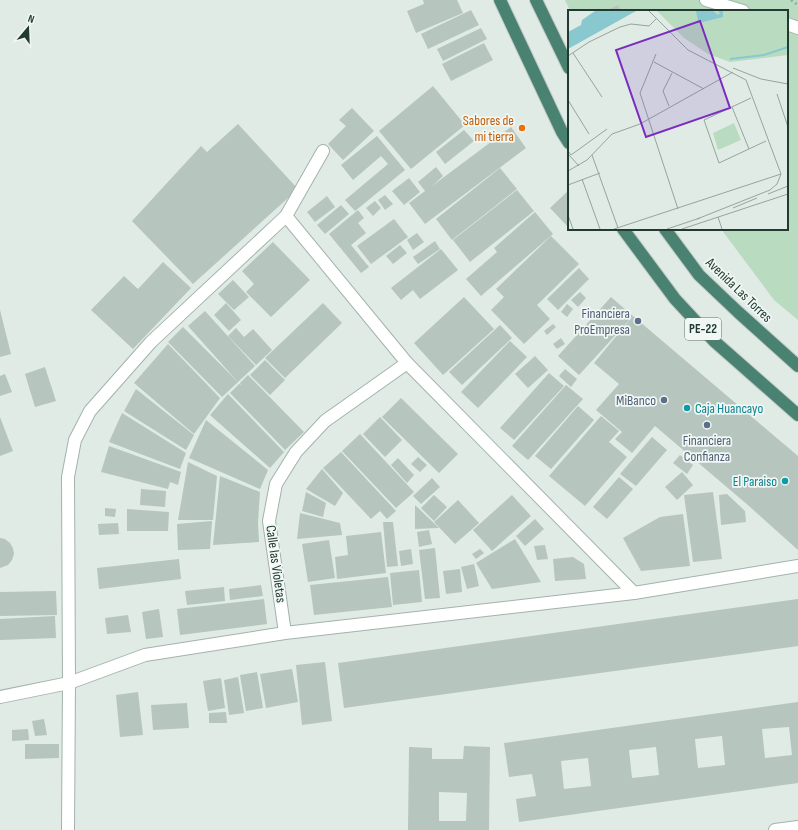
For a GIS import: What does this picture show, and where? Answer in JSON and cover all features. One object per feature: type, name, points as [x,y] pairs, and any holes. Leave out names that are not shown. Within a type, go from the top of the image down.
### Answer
[{"type":"highway","points":[[500,0],[562,132],[568,141]]},
{"type":"highway","points":[[536,0],[568,66]]},
{"type":"highway","name":"PE-22","points":[[624,230],[674,299],[714,341],[798,415]]},
{"type":"highway","name":"Avenida Las Torres","points":[[666,230],[699,275],[798,366]]},
{"type":"street","points":[[706,0],[740,10]]},
{"type":"street","points":[[788,24],[798,28]]},
{"type":"street","points":[[68,830],[68,477],[74,440],[90,411],[151,342],[286,216],[323,151]]},
{"type":"street","points":[[286,216],[407,363],[634,593]]},
{"type":"street","name":"Calle las Violetas","points":[[285,634],[269,521],[276,484],[296,452],[325,421],[407,363]]},
{"type":"street","points":[[0,697],[69,683],[145,655],[285,634],[634,593],[798,566]]},
{"type":"street","points":[[775,830],[798,827]]},
{"type":"path","points":[[791,0],[798,5]]},
{"type":"green space","points":[[565,0],[798,0],[798,320],[774,300],[722,230],[788,230],[788,10],[570,10]]},
{"type":"building","points":[[423,0],[457,0],[463,13],[416,33],[407,11],[424,4]]},
{"type":"building","points":[[618,5],[620,10],[608,10]]},
{"type":"building","points":[[471,10],[479,25],[428,49],[421,34]]},
{"type":"building","points":[[481,28],[487,39],[443,61],[437,49]]},
{"type":"building","points":[[484,43],[493,60],[451,81],[442,64]]},
{"type":"building","points":[[433,86],[465,125],[411,169],[379,131]]},
{"type":"building","points":[[352,108],[374,131],[343,160],[328,144],[346,126],[339,120]]},
{"type":"building","points":[[238,124],[298,189],[193,284],[132,221],[201,146],[207,152]]},
{"type":"building","points":[[511,127],[526,148],[425,224],[409,203],[425,191],[418,182],[436,167],[443,176],[432,186]]},
{"type":"building","points":[[464,130],[474,141],[445,164],[436,152]]},
{"type":"building","points":[[377,136],[405,170],[355,211],[345,200],[388,164],[381,156],[353,180],[341,165]]},
{"type":"building","points":[[500,168],[517,189],[452,240],[436,219]]},
{"type":"building","points":[[409,178],[420,192],[404,205],[392,191]]},
{"type":"building","points":[[517,190],[534,211],[470,262],[453,240]]},
{"type":"building","points":[[568,191],[568,227],[550,208]]},
{"type":"building","points":[[385,195],[393,204],[385,210],[378,200]]},
{"type":"building","points":[[327,196],[335,207],[315,222],[307,212]]},
{"type":"building","points":[[375,201],[381,208],[373,216],[366,208]]},
{"type":"building","points":[[341,205],[349,214],[325,234],[317,225]]},
{"type":"building","points":[[358,210],[364,218],[358,223],[366,233],[351,245],[369,267],[361,273],[329,234]]},
{"type":"building","points":[[535,212],[553,234],[481,296],[466,279],[497,252],[494,248]]},
{"type":"building","points":[[394,219],[408,237],[371,264],[357,246]]},
{"type":"building","points":[[417,233],[424,242],[413,250],[407,240]]},
{"type":"building","points":[[551,236],[579,264],[537,305],[550,319],[524,344],[491,310],[504,297],[496,289]]},
{"type":"building","points":[[435,241],[440,249],[418,264],[413,257]]},
{"type":"building","points":[[273,242],[310,280],[271,317],[246,292],[254,284],[242,271]]},
{"type":"building","points":[[400,245],[407,253],[393,264],[386,256]]},
{"type":"building","points":[[441,249],[458,270],[420,299],[413,290],[401,300],[391,288]]},
{"type":"building","points":[[163,262],[191,288],[133,349],[91,310],[124,276],[138,289]]},
{"type":"building","points":[[579,268],[589,279],[558,310],[547,299]]},
{"type":"building","points":[[233,280],[249,297],[234,310],[218,294]]},
{"type":"building","points":[[580,292],[586,298],[578,307],[571,300]]},
{"type":"building","points":[[464,297],[494,329],[443,375],[414,343]]},
{"type":"building","points":[[611,297],[633,316],[579,375],[558,356]]},
{"type":"building","points":[[226,303],[241,320],[229,331],[214,315]]},
{"type":"building","points":[[323,303],[342,323],[285,378],[265,358]]},
{"type":"building","points":[[567,304],[573,309],[567,317],[561,312]]},
{"type":"building","points":[[0,310],[11,354],[0,357]]},
{"type":"building","points":[[205,311],[255,366],[238,382],[188,326]]},
{"type":"building","points":[[633,316],[798,456],[798,550],[655,426],[632,453],[615,439],[622,432],[596,410],[619,384],[594,363]]},
{"type":"building","points":[[553,324],[556,327],[547,335],[544,331]]},
{"type":"building","points":[[500,325],[512,338],[462,385],[449,372]]},
{"type":"building","points":[[183,327],[238,382],[222,397],[168,342]]},
{"type":"building","points":[[236,328],[244,337],[253,329],[272,350],[256,365],[228,336]]},
{"type":"building","points":[[561,338],[565,344],[557,349],[553,344]]},
{"type":"building","points":[[510,341],[527,357],[478,408],[461,392]]},
{"type":"building","points":[[168,344],[220,398],[194,434],[134,383]]},
{"type":"building","points":[[535,356],[548,370],[528,388],[515,374]]},
{"type":"building","points":[[265,360],[285,380],[270,395],[250,375]]},
{"type":"building","points":[[45,367],[56,401],[35,407],[25,374]]},
{"type":"building","points":[[565,369],[577,379],[571,387],[559,376]]},
{"type":"building","points":[[549,373],[564,386],[514,440],[500,428]]},
{"type":"building","points":[[5,374],[12,392],[0,396],[0,376]]},
{"type":"building","points":[[248,375],[304,432],[285,450],[230,393],[239,384],[241,385],[240,383]]},
{"type":"building","points":[[566,385],[583,399],[528,460],[512,446]]},
{"type":"building","points":[[136,389],[194,435],[186,450],[124,411]]},
{"type":"building","points":[[228,394],[284,452],[270,468],[210,415]]},
{"type":"building","points":[[401,398],[458,454],[439,473],[382,417]]},
{"type":"building","points":[[578,406],[594,420],[551,469],[535,456]]},
{"type":"building","points":[[122,413],[186,453],[180,469],[109,442]]},
{"type":"building","points":[[601,416],[619,431],[609,442],[627,457],[585,506],[549,476]]},
{"type":"building","points":[[0,417],[13,451],[0,456]]},
{"type":"building","points":[[380,417],[402,440],[385,457],[363,434]]},
{"type":"building","points":[[206,420],[268,470],[260,489],[189,458]]},
{"type":"building","points":[[360,434],[414,492],[396,508],[342,451]]},
{"type":"building","points":[[652,437],[667,450],[636,486],[620,474]]},
{"type":"building","points":[[109,446],[181,472],[178,485],[170,482],[168,489],[101,472]]},
{"type":"building","points":[[341,452],[396,511],[387,519],[380,511],[371,519],[323,468]]},
{"type":"building","points":[[680,455],[693,465],[687,474],[673,463]]},
{"type":"building","points":[[418,457],[427,465],[420,472],[411,464]]},
{"type":"building","points":[[398,458],[414,475],[407,483],[391,465]]},
{"type":"building","points":[[188,462],[217,476],[213,520],[178,520]]},
{"type":"building","points":[[322,469],[343,493],[335,506],[306,489]]},
{"type":"building","points":[[682,472],[693,485],[677,500],[665,487]]},
{"type":"building","points":[[220,476],[260,492],[258,523],[259,542],[213,545]]},
{"type":"building","points":[[619,477],[633,489],[607,519],[593,507]]},
{"type":"building","points":[[432,478],[440,487],[421,504],[413,496]]},
{"type":"building","points":[[141,489],[166,491],[165,507],[140,505]]},
{"type":"building","points":[[306,492],[326,503],[323,517],[302,511]]},
{"type":"building","points":[[713,492],[722,559],[693,562],[684,495]]},
{"type":"building","points":[[727,494],[745,511],[746,522],[721,525],[719,495]]},
{"type":"building","points":[[434,495],[447,507],[434,521],[421,508]]},
{"type":"building","points":[[512,495],[531,516],[492,551],[473,530]]},
{"type":"building","points":[[458,500],[479,523],[455,544],[434,522]]},
{"type":"building","points":[[415,505],[439,528],[415,529]]},
{"type":"building","points":[[105,508],[116,509],[115,517],[105,516]]},
{"type":"building","points":[[127,509],[169,512],[168,531],[127,531]]},
{"type":"building","points":[[300,513],[340,523],[342,535],[297,539]]},
{"type":"building","points":[[683,514],[690,566],[641,571],[623,538],[660,517]]},
{"type":"building","points":[[535,519],[544,529],[525,546],[516,536]]},
{"type":"building","points":[[212,521],[210,549],[178,550],[177,524]]},
{"type":"building","points":[[383,522],[393,522],[398,566],[387,567]]},
{"type":"building","points":[[118,523],[119,534],[99,535],[98,524]]},
{"type":"building","points":[[429,530],[432,544],[419,547],[417,532]]},
{"type":"building","points":[[381,532],[386,573],[337,579],[335,557],[348,555],[346,536]]},
{"type":"building","points":[[0,538],[5,539],[10,543],[14,554],[8,565],[0,568]]},
{"type":"building","points":[[515,539],[541,582],[492,589],[476,563]]},
{"type":"building","points":[[329,540],[335,578],[308,582],[302,544]]},
{"type":"building","points":[[545,545],[548,559],[537,560],[534,546]]},
{"type":"building","points":[[435,548],[440,598],[425,599],[419,550]]},
{"type":"building","points":[[411,549],[413,564],[401,566],[399,551]]},
{"type":"building","points":[[480,549],[484,553],[476,559],[472,554]]},
{"type":"building","points":[[573,557],[584,564],[586,579],[555,581],[553,559]]},
{"type":"building","points":[[179,559],[181,579],[99,589],[97,568]]},
{"type":"building","points":[[474,564],[479,586],[467,589],[461,567]]},
{"type":"building","points":[[460,569],[462,592],[446,594],[443,571]]},
{"type":"building","points":[[419,570],[422,602],[393,605],[390,573]]},
{"type":"building","points":[[388,577],[392,607],[314,615],[310,585]]},
{"type":"building","points":[[261,585],[263,596],[230,600],[229,589]]},
{"type":"building","points":[[224,587],[225,601],[187,605],[185,591]]},
{"type":"building","points":[[56,591],[57,615],[0,616],[0,592]]},
{"type":"building","points":[[264,599],[267,624],[180,635],[177,609]]},
{"type":"building","points":[[798,599],[798,646],[344,708],[338,663]]},
{"type":"building","points":[[159,609],[163,637],[146,639],[142,612]]},
{"type":"building","points":[[128,615],[131,632],[107,634],[105,618]]},
{"type":"building","points":[[55,616],[56,638],[0,640],[0,619]]},
{"type":"building","points":[[325,662],[332,721],[302,725],[296,665]]},
{"type":"building","points":[[292,669],[298,702],[266,708],[260,674]]},
{"type":"building","points":[[257,672],[263,708],[246,711],[240,675]]},
{"type":"building","points":[[238,677],[244,713],[229,715],[224,680]]},
{"type":"building","points":[[221,678],[225,708],[208,711],[203,681]]},
{"type":"building","points":[[138,692],[143,735],[120,737],[116,695]]},
{"type":"building","points":[[798,702],[798,783],[519,822],[516,799],[536,796],[532,774],[509,777],[504,743]],"holes":[[[789,727],[792,755],[765,758],[762,729]],[[722,736],[725,765],[698,768],[695,739]],[[656,747],[659,775],[632,778],[629,750]],[[588,758],[591,786],[564,789],[561,761]]]},
{"type":"building","points":[[187,703],[189,728],[153,730],[151,705]]},
{"type":"building","points":[[226,712],[227,723],[209,723],[209,713]]},
{"type":"building","points":[[44,719],[47,735],[35,736],[32,721]]},
{"type":"building","points":[[28,729],[29,740],[12,741],[12,730]]},
{"type":"building","points":[[25,744],[59,744],[59,758],[25,759]]},
{"type":"building","points":[[464,746],[490,747],[489,830],[408,830],[409,747],[432,748],[432,759],[463,759]],"holes":[[[439,792],[467,793],[466,821],[439,821]]]},
{"type":"place","name":"Sabores de mi tierra","points":[[522,128]]},
{"type":"place","name":"Financiera ProEmpresa","points":[[638,321]]},
{"type":"place","name":"MiBanco","points":[[664,400]]},
{"type":"place","name":"Caja Huancayo","points":[[687,408]]},
{"type":"place","name":"Financiera Confianza","points":[[707,425]]},
{"type":"place","name":"El Paraiso","points":[[785,481]]}]
